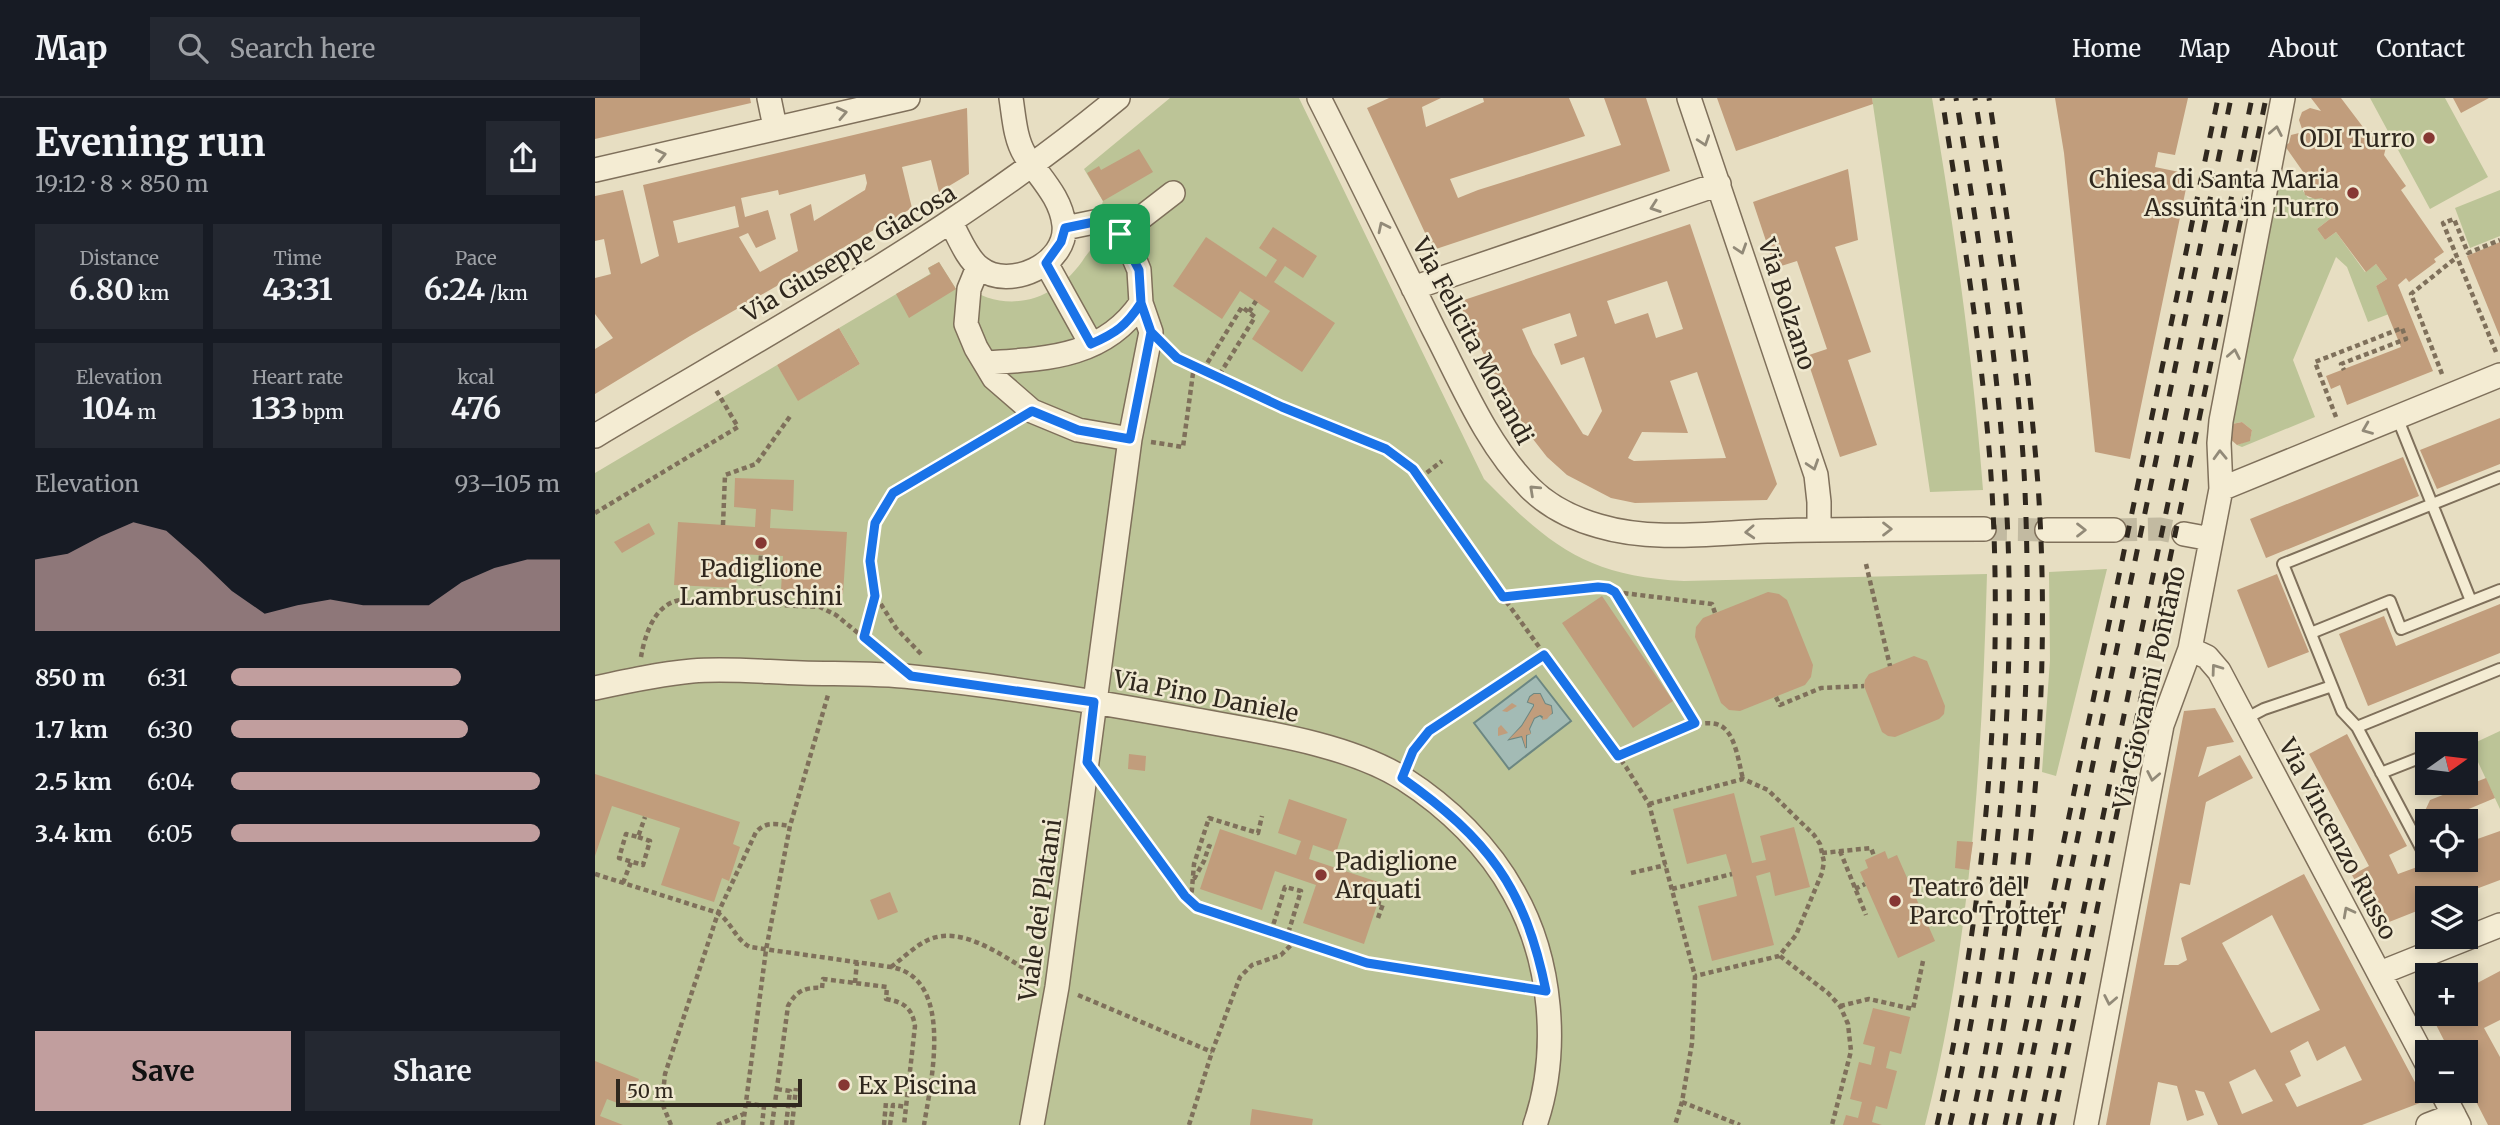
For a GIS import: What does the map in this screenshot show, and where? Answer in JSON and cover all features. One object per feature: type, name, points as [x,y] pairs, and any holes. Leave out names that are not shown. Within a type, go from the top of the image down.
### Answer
[{"type":"street","points":[[769,98],[775,127]]},
{"type":"street","points":[[595,170],[908,98]]},
{"type":"street","points":[[951,223],[978,267],[994,275],[1007,277],[1034,271],[1046,263],[1061,242],[1065,228],[1061,209],[1020,144],[1011,98]]},
{"type":"street","name":"Via Giuseppe Giacosa","points":[[595,436],[951,223],[1033,165],[1118,98]]},
{"type":"street","name":"Via Felicita Morandi","points":[[1319,98],[1469,399],[1501,452],[1529,486],[1558,508],[1600,527],[1633,533],[1679,535],[1819,530],[1984,529]]},
{"type":"street","name":"Via Bolzano","points":[[1689,98],[1817,475],[1819,530]]},
{"type":"street","name":"Via Giovanni Pontano","points":[[2086,1125],[2162,725],[2190,649],[2221,489],[2221,421],[2283,98]]},
{"type":"street","points":[[1413,288],[1719,184]]},
{"type":"street","points":[[1120,234],[1173,193]]},
{"type":"street","points":[[1065,228],[1099,221],[1120,234],[1139,270],[1141,303],[1151,332]]},
{"type":"street","points":[[1046,263],[1091,344]]},
{"type":"street","points":[[978,267],[969,289],[966,324],[994,378],[1032,411],[1078,430],[1130,439]]},
{"type":"street","points":[[985,363],[1062,356],[1113,335],[1129,321],[1141,303]]},
{"type":"street","name":"Viale dei Platani","points":[[1032,1125],[1057,987],[1130,439],[1151,332]]},
{"type":"street","points":[[2221,489],[2500,375]]},
{"type":"street","points":[[2047,530],[2114,530]]},
{"type":"street","points":[[2184,534],[2211,540]]},
{"type":"street","name":"Via Vincenzo Russo","points":[[2190,649],[2216,665],[2415,1042]]},
{"type":"street","name":"Via Pino Daniele","points":[[595,688],[639,678],[694,671],[911,676],[1094,702],[1304,742],[1361,759],[1402,778],[1458,822],[1501,871],[1520,904],[1530,929],[1546,991],[1549,1032],[1548,1070],[1535,1125]]},
{"type":"street","points":[[2379,973],[2500,925]]},
{"type":"street","points":[[2428,1125],[2456,1120],[2448,1103]]},
{"type":"lane","points":[[2397,417],[2471,601]]},
{"type":"lane","points":[[2415,837],[2357,727],[2342,711],[2283,564],[2500,477]]},
{"type":"lane","points":[[2311,633],[2390,601],[2401,629],[2500,590]]},
{"type":"lane","points":[[2357,727],[2500,669]]},
{"type":"lane","points":[[2245,719],[2264,709],[2332,686]]},
{"type":"lane","points":[[2381,773],[2415,760]]},
{"type":"path","points":[[2496,352],[2443,223],[2454,219],[2468,253],[2500,240]]},
{"type":"path","points":[[2442,374],[2411,294],[2457,257]]},
{"type":"path","points":[[1249,312],[1256,301]]},
{"type":"path","points":[[1203,370],[1242,307],[1255,317],[1218,377]]},
{"type":"path","points":[[2336,417],[2315,362],[2402,328],[2406,339],[2341,363],[2344,370]]},
{"type":"path","points":[[1151,332],[1177,358],[1282,407],[1399,456],[1420,478],[1618,756],[1649,804],[1695,976],[1692,1043],[1682,1102],[1675,1125]]},
{"type":"path","points":[[1130,439],[1183,447],[1194,366]]},
{"type":"path","points":[[595,513],[738,428],[705,371]]},
{"type":"path","points":[[864,637],[875,596],[870,561],[875,523],[893,493],[1032,411]]},
{"type":"path","points":[[723,525],[725,475],[756,464],[791,415]]},
{"type":"path","points":[[1420,478],[1442,461]]},
{"type":"path","points":[[758,603],[761,555]]},
{"type":"path","points":[[1866,564],[1890,666]]},
{"type":"path","points":[[1503,597],[1598,587],[1615,592],[1712,604],[1715,613]]},
{"type":"path","points":[[1615,592],[1695,723]]},
{"type":"path","points":[[875,596],[896,628],[944,681]]},
{"type":"path","points":[[639,678],[648,627],[666,605],[681,600],[820,607],[836,615],[911,676]]},
{"type":"path","points":[[1402,778],[1413,751],[1429,731],[1544,655]]},
{"type":"path","points":[[743,1125],[766,950],[790,826],[834,674]]},
{"type":"path","points":[[1776,697],[1780,705],[1821,688],[1864,686]]},
{"type":"path","points":[[1618,756],[1695,723],[1713,723],[1725,728],[1733,743],[1743,779]]},
{"type":"path","points":[[1087,762],[1197,907],[1367,963],[1546,991]]},
{"type":"path","points":[[1649,804],[1743,779],[1768,790],[1814,835],[1822,853],[1822,873],[1796,935],[1779,956],[1695,976]]},
{"type":"path","points":[[638,837],[645,817]]},
{"type":"path","points":[[1191,902],[1194,864],[1209,818],[1258,833],[1262,817]]},
{"type":"path","points":[[671,1125],[662,1103],[665,1074],[718,913],[756,832],[765,824],[790,826]]},
{"type":"path","points":[[626,834],[638,837],[650,841],[643,865],[619,858],[626,834]]},
{"type":"path","points":[[1193,880],[1209,846],[1214,848]]},
{"type":"path","points":[[1822,853],[1871,848],[1874,856]]},
{"type":"path","points":[[1840,851],[1866,915]]},
{"type":"path","points":[[623,883],[631,862]]},
{"type":"path","points":[[1631,873],[1665,865]]},
{"type":"path","points":[[595,874],[718,913],[726,919],[741,942],[750,947],[907,972],[922,989],[936,1033],[924,1125]]},
{"type":"path","points":[[1672,889],[1732,874]]},
{"type":"path","points":[[1293,888],[1296,878]]},
{"type":"path","points":[[1855,889],[1865,884]]},
{"type":"path","points":[[1271,932],[1285,887],[1293,888],[1301,891],[1287,937]]},
{"type":"path","points":[[1378,903],[1383,904],[1378,918]]},
{"type":"path","points":[[1189,1125],[1240,977],[1252,965],[1281,955],[1296,941]]},
{"type":"path","points":[[1779,956],[1828,993],[1839,1006],[1848,1024],[1851,1051],[1832,1125]]},
{"type":"path","points":[[1839,1006],[1869,999],[1913,1009],[1923,961]]},
{"type":"path","points":[[855,984],[857,962]]},
{"type":"path","points":[[772,1125],[788,1006],[792,998],[804,989],[821,988],[823,979],[887,987],[886,999],[907,1006],[914,1019],[904,1125]]},
{"type":"path","points":[[792,1125],[796,1088]]},
{"type":"path","points":[[777,1089],[790,1091],[786,1125]]},
{"type":"path","points":[[884,1125],[886,1102]]},
{"type":"path","points":[[1682,1102],[1740,1125]]},
{"type":"path","points":[[746,1103],[764,1106],[762,1125]]},
{"type":"path","points":[[890,1125],[893,1105],[906,1107]]},
{"type":"path","points":[[717,1125],[745,1114]]},
{"type":"green space","points":[[1170,98],[1299,98],[1484,479],[1529,522],[1572,553],[1621,572],[1684,581],[1987,574],[1982,713],[1964,920],[1941,1057],[1925,1125],[595,1125],[595,473],[777,365],[799,400],[860,364],[839,328],[930,274],[928,268],[939,262],[956,289],[963,285],[980,295],[997,300],[1030,299],[1060,284],[1074,272],[1090,251],[1098,234],[1103,201],[1084,169]]},
{"type":"green space","points":[[1872,98],[1932,98],[1962,293],[1983,490],[1930,492]]},
{"type":"green space","name":"ODI Turro","points":[[2370,98],[2445,98],[2488,177],[2430,209]]},
{"type":"green space","points":[[2278,178],[2302,183],[2308,198],[2322,198],[2335,215],[2317,229],[2325,240],[2336,232],[2365,272],[2376,264],[2387,279],[2376,286],[2389,314],[2368,322],[2347,267],[2336,257],[2293,360],[2315,417],[2242,447],[2237,445],[2250,440],[2252,430],[2242,422],[2232,424],[2229,438]]},
{"type":"green space","points":[[2500,190],[2500,236],[2470,248],[2455,208]]},
{"type":"green space","points":[[2107,569],[2056,776],[2042,772],[2050,660],[2049,572]]},
{"type":"green space","points":[[2500,731],[2500,809],[2478,762],[2478,741]]},
{"type":"water","points":[[1536,676],[1571,721],[1509,769],[1474,723]],"holes":[[[1540,694],[1545,704],[1551,706],[1552,713],[1543,718],[1540,715],[1534,718],[1530,733],[1526,735],[1526,748],[1522,736],[1510,739],[1534,706],[1528,702],[1530,697]]]},
{"type":"building","points":[[595,98],[750,98],[751,103],[595,139]]},
{"type":"building","points":[[1389,98],[1441,98],[1422,107],[1426,127],[1484,102],[1483,98],[1569,98],[1585,136],[1450,179],[1458,198],[1621,145],[1604,98],[1646,98],[1670,171],[1433,250],[1367,108]]},
{"type":"building","points":[[1717,98],[1872,98],[1873,104],[1736,151]]},
{"type":"building","points":[[2055,98],[2188,98],[2175,155],[2158,152],[2155,167],[2189,174],[2130,459],[2095,452],[2064,153]]},
{"type":"building","name":"Chiesa di Santa Maria Assunta in Turro","points":[[2311,98],[2341,98],[2366,131],[2378,131],[2383,136],[2386,147],[2384,155],[2406,186],[2401,190],[2444,252],[2434,259],[2436,262],[2409,282],[2406,278],[2398,285],[2433,371],[2347,405],[2340,385],[2331,389],[2326,376],[2401,347],[2376,286],[2387,279],[2376,264],[2366,272],[2336,232],[2325,240],[2317,229],[2335,215],[2322,198],[2315,199],[2305,195],[2302,183],[2306,176],[2285,146],[2291,135],[2303,132],[2299,120],[2302,112],[2310,108],[2321,111]]},
{"type":"building","points":[[2453,98],[2489,98],[2461,113]]},
{"type":"building","points":[[967,108],[969,174],[939,192],[931,160],[902,167],[912,208],[595,394],[595,349],[613,338],[595,314],[595,278],[611,274],[604,239],[595,241],[595,196],[623,190],[641,264],[659,256],[643,185]],"holes":[[[865,174],[865,190],[814,221],[811,204],[790,214],[798,251],[760,272],[739,237],[748,233],[756,248],[776,239],[768,210],[745,217],[741,198],[778,190],[779,195]],[[735,206],[739,227],[678,243],[673,221]]]},
{"type":"building","points":[[1139,149],[1153,172],[1103,201],[1087,173],[1099,166],[1101,170]]},
{"type":"building","points":[[1848,169],[1858,240],[1835,247],[1871,352],[1848,360],[1877,445],[1840,457],[1806,356],[1827,349],[1797,261],[1775,268],[1753,202]]},
{"type":"building","points":[[1690,224],[1777,484],[1767,500],[1635,503],[1611,498],[1567,475],[1547,457],[1529,434],[1492,371],[1458,302]],"holes":[[[1667,281],[1683,329],[1656,338],[1648,313],[1615,324],[1607,301]],[[1570,313],[1577,336],[1554,344],[1561,365],[1584,357],[1602,411],[1588,436],[1583,434],[1533,354],[1522,329]],[[1697,372],[1726,458],[1634,461],[1628,458],[1642,432],[1688,433],[1670,381]]]},
{"type":"building","points":[[1273,227],[1317,256],[1303,278],[1285,266],[1274,282],[1335,323],[1302,372],[1252,339],[1270,311],[1240,291],[1222,319],[1173,286],[1206,237],[1266,277],[1277,260],[1259,248]]},
{"type":"building","points":[[2500,242],[2500,337],[2467,256]]},
{"type":"building","points":[[939,262],[956,289],[909,318],[896,294],[931,274],[928,268]]},
{"type":"building","points":[[839,328],[860,364],[798,401],[777,365]]},
{"type":"building","points":[[2500,418],[2500,464],[2437,489],[2420,450]]},
{"type":"building","points":[[2242,422],[2252,430],[2250,441],[2237,445],[2229,438],[2232,424]]},
{"type":"building","points":[[2403,457],[2419,496],[2266,558],[2250,519]]},
{"type":"building","name":"Padiglione Lambruschini","points":[[735,478],[794,480],[793,511],[771,509],[770,528],[847,532],[843,594],[781,590],[783,556],[738,554],[736,588],[674,585],[678,522],[755,527],[756,509],[734,507]]},
{"type":"building","points":[[649,523],[655,534],[622,553],[614,542]]},
{"type":"building","points":[[2277,574],[2309,652],[2268,668],[2237,590]]},
{"type":"building","points":[[1768,592],[1779,594],[1787,600],[1813,665],[1811,677],[1805,685],[1740,711],[1729,710],[1721,703],[1695,637],[1696,627],[1703,618]]},
{"type":"building","points":[[1602,596],[1673,701],[1633,728],[1562,623]]},
{"type":"building","points":[[2500,604],[2500,653],[2368,706],[2339,634],[2384,616],[2396,646]]},
{"type":"building","points":[[1914,656],[1927,661],[1945,706],[1944,714],[1939,719],[1895,737],[1888,736],[1882,732],[1864,686],[1865,680],[1869,674]]},
{"type":"building","points":[[1534,694],[1540,694],[1545,704],[1551,706],[1552,713],[1547,719],[1542,720],[1543,716],[1540,715],[1534,718],[1529,729],[1531,734],[1526,735],[1526,749],[1522,736],[1509,739],[1522,726],[1534,706],[1528,702]]},
{"type":"building","points":[[1512,703],[1517,706],[1507,712],[1502,711]]},
{"type":"building","points":[[2215,708],[2234,742],[2207,747],[2198,777],[2240,755],[2253,778],[2206,802],[2190,885],[2180,883],[2164,965],[2178,965],[2187,960],[2181,938],[2304,874],[2415,1082],[2415,1103],[2420,1103],[2362,1125],[2218,1125],[2204,1092],[2195,1090],[2204,1115],[2187,1121],[2177,1086],[2158,1082],[2150,1125],[2106,1125],[2184,711]],"holes":[[[2272,915],[2320,1010],[2271,1033],[2222,943]],[[2308,1041],[2317,1061],[2345,1046],[2362,1080],[2297,1107],[2285,1084],[2301,1076],[2290,1051]],[[2255,1069],[2273,1101],[2242,1114],[2229,1082]]]},
{"type":"building","points":[[1501,725],[1508,733],[1498,736],[1498,728]]},
{"type":"building","points":[[2347,734],[2407,846],[2389,855],[2398,874],[2415,868],[2415,872],[2478,872],[2478,839],[2500,831],[2500,880],[2478,888],[2478,886],[2415,886],[2415,912],[2379,926],[2352,875],[2369,866],[2309,754]]},
{"type":"building","points":[[1129,754],[1146,756],[1145,771],[1128,769]]},
{"type":"building","points":[[595,774],[740,822],[733,844],[740,847],[729,881],[722,878],[714,902],[661,885],[680,828],[612,806],[595,856]]},
{"type":"building","points":[[2486,778],[2495,798],[2469,809],[2426,809],[2430,800],[2443,795],[2478,795],[2478,781]]},
{"type":"building","points":[[1734,793],[1752,863],[1766,860],[1760,836],[1794,827],[1810,887],[1775,896],[1770,872],[1756,876],[1774,945],[1712,961],[1698,906],[1737,896],[1732,874],[1726,854],[1687,864],[1673,809]]},
{"type":"building","name":"Padiglione Arquati","points":[[1289,799],[1347,819],[1336,853],[1313,845],[1309,859],[1384,884],[1364,944],[1303,923],[1316,885],[1275,871],[1262,910],[1200,889],[1220,829],[1296,855],[1301,841],[1278,833]]},
{"type":"building","points":[[1957,841],[1973,842],[1969,870],[1955,868]]},
{"type":"building","name":"Teatro del Parco Trotter","points":[[1885,851],[1888,859],[1897,855],[1935,941],[1898,958],[1860,872],[1868,868],[1865,860]]},
{"type":"building","points":[[890,892],[898,912],[878,920],[870,900]]},
{"type":"building","points":[[2500,971],[2500,1020],[2484,1028],[2500,1057],[2500,1125],[2488,1125],[2477,1103],[2478,1040],[2444,1040],[2437,1026],[2478,1026],[2478,983]]},
{"type":"building","points":[[1873,1008],[1910,1017],[1901,1054],[1890,1051],[1886,1068],[1897,1071],[1887,1109],[1876,1106],[1872,1122],[1882,1125],[1843,1125],[1846,1115],[1858,1118],[1862,1102],[1850,1099],[1859,1062],[1871,1065],[1875,1047],[1863,1044]]},
{"type":"building","points":[[595,1061],[639,1079],[628,1107],[607,1099],[600,1116],[623,1125],[595,1125]]},
{"type":"building","points":[[1252,1109],[1313,1119],[1312,1125],[1250,1125]]},
{"type":"tunnel","points":[[1984,529],[2047,530]]},
{"type":"tunnel","points":[[2114,530],[2160,529],[2184,534]]},
{"type":"railway","points":[[1937,1125],[1967,968],[1978,889],[1992,730],[1995,651],[1992,491],[1984,392],[1942,98]]},
{"type":"railway","points":[[1950,1125],[1977,989],[1996,852],[2007,714],[2009,644],[2007,515],[1998,395],[1975,217],[1956,98]]},
{"type":"railway","points":[[1971,1125],[1987,1046],[2010,889],[2024,730],[2027,651],[2025,491],[2018,392],[2006,294],[1975,98]]},
{"type":"railway","points":[[1984,1125],[2014,967],[2025,887],[2039,727],[2042,646],[2042,566],[2034,436],[2017,291],[1989,98]]},
{"type":"railway","points":[[2005,1125],[2218,98]]},
{"type":"railway","points":[[2018,1125],[2231,98]]},
{"type":"railway","points":[[2039,1125],[2252,98]]},
{"type":"railway","points":[[2052,1125],[2266,98]]},
{"type":"place","name":"ODI Turro","points":[[2429,138]]},
{"type":"place","name":"Chiesa di Santa Maria Assunta in Turro","points":[[2353,193]]},
{"type":"place","name":"Padiglione Lambruschini","points":[[761,543]]},
{"type":"place","name":"Padiglione Arquati","points":[[1321,875]]},
{"type":"place","name":"Teatro del Parco Trotter","points":[[1895,901]]},
{"type":"place","name":"Ex Piscina","points":[[844,1085]]},
{"type":"route","points":[[1120,234],[1099,221],[1065,228],[1061,242],[1046,263],[1091,344],[1113,335],[1129,321],[1141,303],[1151,332],[1177,358],[1282,407],[1399,456],[1413,469],[1503,597],[1598,587],[1615,592],[1695,723],[1618,756],[1544,655],[1429,731],[1413,751],[1402,778],[1458,822],[1501,871],[1520,904],[1530,929],[1546,991],[1367,963],[1197,907],[1185,896],[1087,762],[1094,702],[911,676],[864,637],[875,596],[870,561],[875,523],[893,493],[1032,411],[1078,430],[1130,439],[1151,332],[1141,303],[1139,270],[1120,234]]}]
